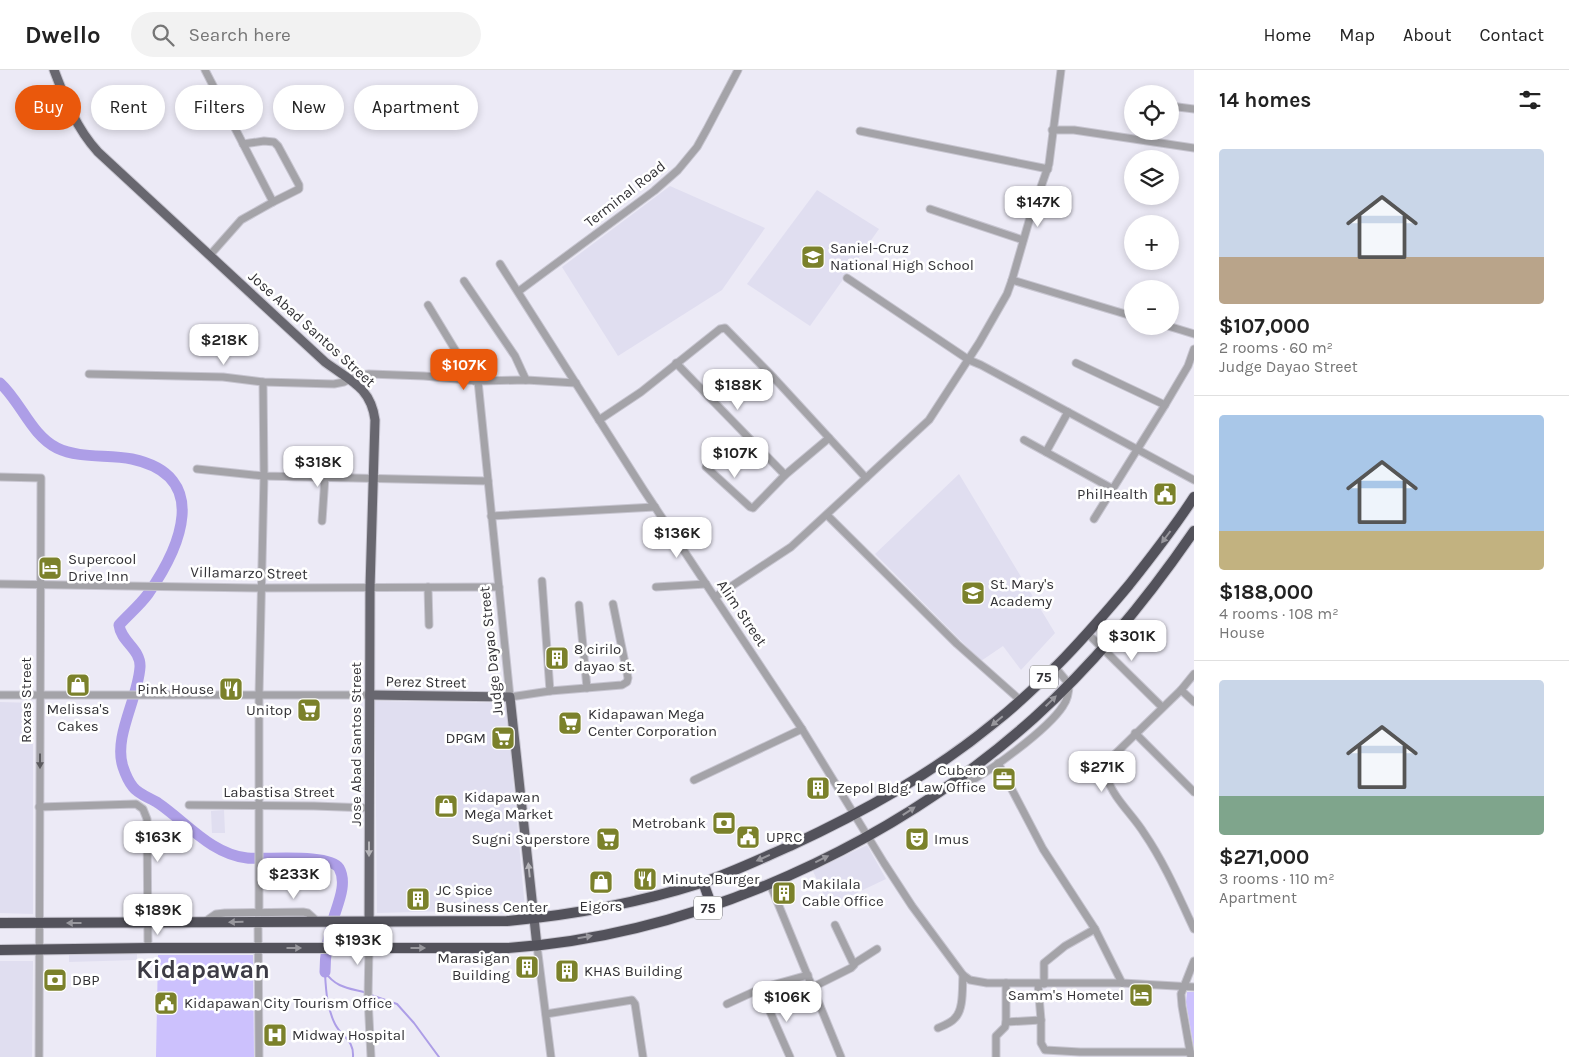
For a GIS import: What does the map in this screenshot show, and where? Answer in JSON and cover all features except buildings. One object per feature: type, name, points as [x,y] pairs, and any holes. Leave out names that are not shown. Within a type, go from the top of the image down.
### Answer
[{"type":"highway","name":"75","points":[[0,923],[204,923],[259,916],[318,921],[477,922],[534,918],[632,901],[703,882],[760,859],[855,815],[927,773],[966,745],[1020,700],[1087,633],[1164,540],[1194,497]]},
{"type":"highway","name":"75","points":[[0,950],[478,948],[537,946],[638,927],[712,907],[770,884],[867,836],[940,791],[1008,740],[1069,684],[1102,648],[1153,588],[1194,531]]},
{"type":"highway","points":[[703,882],[712,907]]},
{"type":"main road","name":"Jose Abad Santos Street","points":[[54,70],[70,110],[90,143],[325,362],[350,379],[366,394],[373,409],[370,588],[369,948]]},
{"type":"main road","name":"Perez Street","points":[[370,695],[510,698]]},
{"type":"main road","name":"Judge Dayao Street","points":[[510,698],[537,946]]},
{"type":"street","points":[[205,70],[273,202]]},
{"type":"street","name":"Terminal Road","points":[[519,291],[654,191],[678,170],[707,129],[738,70]]},
{"type":"street","points":[[715,597],[791,547],[929,420],[969,360],[1008,294],[1023,240],[1048,169],[1052,130],[1062,70]]},
{"type":"street","points":[[1179,107],[1194,109]]},
{"type":"street","points":[[1052,130],[1074,130],[1194,148]]},
{"type":"street","points":[[860,131],[1048,169]]},
{"type":"street","points":[[210,255],[241,220],[297,190],[299,187],[278,146],[269,141],[243,144]]},
{"type":"street","points":[[930,209],[1023,240]]},
{"type":"street","name":"Alim Street","points":[[500,264],[655,507],[802,729],[912,906],[963,975]]},
{"type":"street","points":[[847,278],[969,360],[1194,480]]},
{"type":"street","points":[[1012,280],[1124,314]]},
{"type":"street","points":[[464,281],[515,356],[526,380]]},
{"type":"street","points":[[428,305],[476,381]]},
{"type":"street","points":[[599,420],[641,392],[720,328],[725,328],[866,478]]},
{"type":"street","points":[[1179,329],[1194,334]]},
{"type":"street","points":[[1094,519],[1139,449],[1188,366],[1194,349]]},
{"type":"street","points":[[676,363],[785,475]]},
{"type":"street","points":[[1076,363],[1165,405]]},
{"type":"street","points":[[89,374],[223,377],[263,382],[334,384],[360,375],[369,374],[424,376],[476,381],[526,380],[576,383]]},
{"type":"street","name":"Judge Dayao Street","points":[[476,381],[510,698]]},
{"type":"street","points":[[259,1057],[258,852],[260,588],[264,476],[263,382]]},
{"type":"street","points":[[1046,452],[1068,412]]},
{"type":"street","points":[[706,467],[753,508],[785,475],[829,438]]},
{"type":"street","points":[[1024,440],[1114,489]]},
{"type":"street","points":[[197,469],[264,476],[488,481]]},
{"type":"street","name":"Roxas Street","points":[[0,477],[41,478],[39,1057]]},
{"type":"street","points":[[322,521],[325,477]]},
{"type":"street","points":[[491,516],[655,507]]},
{"type":"street","points":[[827,515],[957,644],[1020,700]]},
{"type":"street","points":[[542,581],[550,691]]},
{"type":"street","name":"Villamarzo Street","points":[[0,584],[260,588],[498,587]]},
{"type":"street","points":[[656,587],[706,584]]},
{"type":"street","points":[[428,587],[429,624]]},
{"type":"street","name":"Perez Street","points":[[510,698],[550,691],[622,684],[628,681],[613,604]]},
{"type":"street","points":[[579,605],[587,688]]},
{"type":"street","points":[[1087,633],[1162,707]]},
{"type":"street","points":[[940,791],[960,786],[998,763],[1028,740],[1059,712],[1068,696],[1069,684],[1054,666]]},
{"type":"street","points":[[1194,674],[1181,690],[1112,757],[1107,764],[1105,772],[1117,796],[1136,820],[1154,850],[1194,929]]},
{"type":"street","points":[[1181,690],[1194,702]]},
{"type":"street","name":"Perez Street","points":[[0,695],[370,695]]},
{"type":"street","points":[[694,780],[802,729]]},
{"type":"street","points":[[1135,733],[1194,792]]},
{"type":"street","points":[[998,763],[1043,849],[1095,930],[1122,983]]},
{"type":"street","points":[[39,807],[136,804],[143,809],[147,819],[148,948]]},
{"type":"street","name":"Labastisa Street","points":[[189,805],[369,808]]},
{"type":"street","points":[[770,884],[841,1057]]},
{"type":"street","points":[[835,925],[854,963]]},
{"type":"street","points":[[1095,930],[1065,946],[1044,963],[1041,984],[1041,1044],[1045,1050],[1190,1054],[1182,1006],[1183,987],[1194,961]]},
{"type":"street","points":[[537,946],[551,1057]]},
{"type":"street","points":[[369,948],[370,1057]]},
{"type":"street","points":[[813,987],[851,968],[854,963],[877,949]]},
{"type":"street","points":[[727,1004],[762,988],[808,975]]},
{"type":"street","points":[[963,975],[970,980],[1006,983],[1122,983],[1194,987]]},
{"type":"street","points":[[938,1028],[955,1019],[958,1014],[963,975]]},
{"type":"street","points":[[996,1057],[996,1036],[1005,1027],[1006,1022],[1006,983]]},
{"type":"street","points":[[762,988],[764,998],[790,1057]]},
{"type":"street","points":[[546,1014],[632,1000],[635,1004],[643,1057]]},
{"type":"street","points":[[1006,1022],[1041,1020]]},
{"type":"shaded area","points":[[670,186],[765,228],[722,290],[618,356],[562,267]]},
{"type":"shaded area","name":"Saniel-Cruz National High School","points":[[817,190],[879,229],[810,326],[747,284]]},
{"type":"shaded area","name":"St. Mary's Academy","points":[[959,474],[1055,633],[1021,670],[1003,646],[981,661],[875,554]]},
{"type":"shaded area","name":"Kidapawan Mega Market","points":[[375,701],[506,703],[525,909],[377,913]]},
{"type":"shaded area","points":[[0,702],[33,703],[33,914],[0,913]]},
{"type":"shaded area","points":[[224,810],[225,833],[212,833],[211,811]]},
{"type":"shaded area","points":[[867,845],[886,879],[829,906],[813,871]]},
{"type":"shaded area","points":[[137,953],[137,960],[69,962],[69,955]]},
{"type":"shaded area","points":[[158,955],[253,955],[254,1057],[156,1057]]},
{"type":"shaded area","points":[[0,961],[33,961],[32,1057],[0,1057]]},
{"type":"shaded area","points":[[1187,992],[1194,992],[1194,1048],[1186,1002]]},
{"type":"waterway","points":[[0,383],[40,435],[57,448],[75,454],[132,459],[157,468],[173,481],[181,497],[182,516],[178,536],[160,576],[138,606],[119,625],[123,636],[137,655],[140,667],[135,692],[123,731],[121,743],[123,767],[128,780],[135,789],[158,803],[210,844],[222,850],[247,858],[323,860],[333,863],[339,868],[342,888],[328,939],[325,972]]},
{"type":"waterway","points":[[325,972],[338,984],[367,993]]},
{"type":"waterway","points":[[325,974],[330,1012],[338,1029],[350,1042],[353,1057]]},
{"type":"waterway","points":[[371,995],[397,1004],[414,1023],[439,1057]]},
{"type":"place","name":"Saniel-Cruz National High School","points":[[813,257]]},
{"type":"place","name":"PhilHealth","points":[[1165,494]]},
{"type":"place","name":"Supercool Drive Inn","points":[[50,568]]},
{"type":"place","name":"St. Mary's Academy","points":[[973,593]]},
{"type":"place","name":"8 cirilo dayao st.","points":[[557,658]]},
{"type":"place","name":"Melissa's Cakes","points":[[78,685]]},
{"type":"place","name":"Pink House","points":[[231,689]]},
{"type":"place","name":"Unitop","points":[[309,710]]},
{"type":"place","name":"Kidapawan Mega Center Corporation","points":[[570,723]]},
{"type":"place","name":"DPGM","points":[[503,738]]},
{"type":"place","name":"Cubero Law Office","points":[[1004,779]]},
{"type":"place","name":"Zepol Bldg.","points":[[818,788]]},
{"type":"place","name":"Kidapawan Mega Market","points":[[446,806]]},
{"type":"place","name":"Metrobank","points":[[724,823]]},
{"type":"place","name":"UPRC","points":[[748,837]]},
{"type":"place","name":"Sugni Superstore","points":[[608,839]]},
{"type":"place","name":"Imus","points":[[917,839]]},
{"type":"place","name":"Minute Burger","points":[[645,879]]},
{"type":"place","name":"Eigors","points":[[601,882]]},
{"type":"place","name":"Makilala Cable Office","points":[[784,893]]},
{"type":"place","name":"JC Spice Business Center","points":[[418,899]]},
{"type":"place","name":"Marasigan Building","points":[[527,967]]},
{"type":"place","name":"KHAS Building","points":[[567,971]]},
{"type":"place","name":"DBP","points":[[55,980]]},
{"type":"place","name":"Samm's Hometel","points":[[1141,995]]},
{"type":"place","name":"Kidapawan City Tourism Office","points":[[166,1003]]},
{"type":"place","name":"Midway Hospital","points":[[275,1035]]},
{"type":"district","name":"Kidapawan","points":[[203,969]]}]
